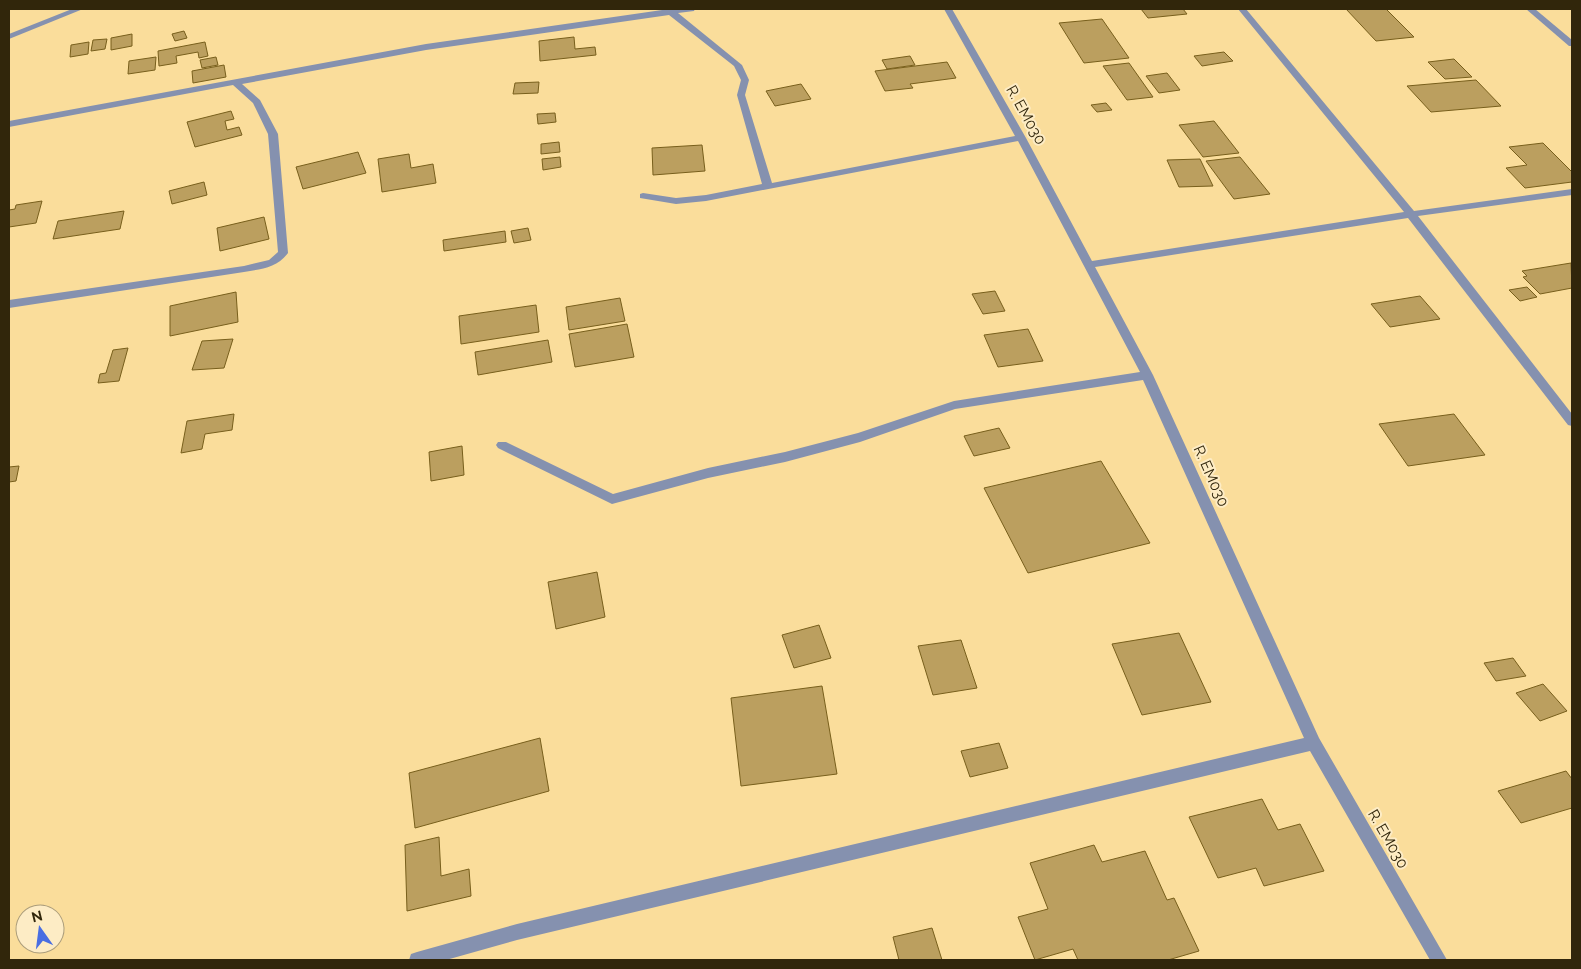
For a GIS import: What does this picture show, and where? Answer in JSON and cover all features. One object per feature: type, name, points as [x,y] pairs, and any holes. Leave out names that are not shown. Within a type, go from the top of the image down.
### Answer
[{"type":"street","points":[[9,37],[79,9]]},
{"type":"street","points":[[9,124],[426,47],[691,9]]},
{"type":"street","name":"R. EM030","points":[[948,9],[1021,138],[1147,374],[1314,743],[1439,960]]},
{"type":"street","points":[[1242,9],[1411,214],[1572,422]]},
{"type":"street","points":[[1530,9],[1572,44]]},
{"type":"street","points":[[670,11],[738,65],[745,80],[741,95],[768,187]]},
{"type":"street","points":[[9,304],[272,264],[283,253],[273,134],[257,102],[235,82]]},
{"type":"street","points":[[644,196],[676,201],[706,198],[1021,138]]},
{"type":"street","points":[[1088,266],[1411,214],[1572,192]]},
{"type":"street","points":[[502,445],[612,499],[708,473],[786,457],[832,445],[954,406],[1147,374]]},
{"type":"street","points":[[417,960],[527,930],[1314,743]]},
{"type":"building","points":[[1141,9],[1183,9],[1187,14],[1148,18]]},
{"type":"building","points":[[1346,9],[1386,9],[1414,37],[1376,41]]},
{"type":"building","points":[[1102,19],[1129,58],[1084,63],[1059,23]]},
{"type":"building","points":[[184,31],[187,38],[175,41],[172,34]]},
{"type":"building","points":[[132,34],[132,46],[111,50],[111,38]]},
{"type":"building","points":[[574,37],[575,49],[595,47],[596,55],[540,61],[539,41]]},
{"type":"building","points":[[107,39],[105,49],[91,51],[93,40]]},
{"type":"building","points":[[89,42],[88,54],[70,57],[71,45]]},
{"type":"building","points":[[205,42],[208,56],[199,58],[198,52],[176,56],[177,63],[159,66],[158,51]]},
{"type":"building","points":[[1224,52],[1233,61],[1202,66],[1194,56]]},
{"type":"building","points":[[910,56],[915,65],[887,69],[882,60]]},
{"type":"building","points":[[156,57],[155,70],[128,74],[129,61]]},
{"type":"building","points":[[216,57],[218,65],[202,68],[200,60]]},
{"type":"building","points":[[1454,59],[1472,77],[1445,79],[1428,62]]},
{"type":"building","points":[[947,62],[956,78],[910,84],[913,88],[885,91],[875,71]]},
{"type":"building","points":[[1129,63],[1153,97],[1127,100],[1103,66]]},
{"type":"building","points":[[224,65],[226,77],[193,83],[192,71]]},
{"type":"building","points":[[1167,73],[1180,90],[1159,93],[1146,76]]},
{"type":"building","points":[[1476,80],[1501,106],[1431,112],[1407,86]]},
{"type":"building","points":[[539,82],[538,93],[513,94],[515,83]]},
{"type":"building","points":[[801,84],[811,99],[775,106],[766,91]]},
{"type":"building","points":[[1106,103],[1112,110],[1097,112],[1091,105]]},
{"type":"building","points":[[231,111],[234,119],[225,121],[227,130],[239,127],[242,135],[195,147],[187,122]]},
{"type":"building","points":[[555,113],[556,122],[538,124],[537,114]]},
{"type":"building","points":[[1214,121],[1239,153],[1203,157],[1179,125]]},
{"type":"building","points":[[559,142],[560,152],[541,154],[541,144]]},
{"type":"building","points":[[1543,143],[1572,172],[1572,182],[1525,188],[1506,168],[1527,165],[1509,147]]},
{"type":"building","points":[[702,145],[705,171],[653,175],[652,148]]},
{"type":"building","points":[[358,152],[366,173],[303,189],[296,167]]},
{"type":"building","points":[[409,154],[411,168],[433,164],[436,183],[382,192],[378,159]]},
{"type":"building","points":[[560,157],[561,167],[543,170],[542,159]]},
{"type":"building","points":[[1240,157],[1270,194],[1234,199],[1206,161]]},
{"type":"building","points":[[1200,159],[1213,186],[1179,187],[1167,160]]},
{"type":"building","points":[[204,182],[207,195],[172,204],[169,191]]},
{"type":"building","points":[[42,201],[36,223],[9,227],[9,210],[15,209],[16,205]]},
{"type":"building","points":[[124,211],[120,229],[53,239],[58,221]]},
{"type":"building","points":[[264,217],[269,239],[220,251],[217,228]]},
{"type":"building","points":[[528,228],[531,240],[514,243],[511,231]]},
{"type":"building","points":[[505,231],[506,242],[444,251],[443,240]]},
{"type":"building","points":[[1571,263],[1572,288],[1540,294],[1523,277],[1527,276],[1522,271]]},
{"type":"building","points":[[1527,287],[1537,297],[1520,301],[1509,290]]},
{"type":"building","points":[[995,291],[1005,311],[983,314],[972,294]]},
{"type":"building","points":[[236,292],[238,322],[170,336],[170,306]]},
{"type":"building","points":[[1420,296],[1440,319],[1390,327],[1371,304]]},
{"type":"building","points":[[620,298],[625,321],[569,330],[566,307]]},
{"type":"building","points":[[536,305],[539,332],[461,344],[459,316]]},
{"type":"building","points":[[627,324],[634,357],[575,367],[569,334]]},
{"type":"building","points":[[1028,329],[1043,361],[998,367],[984,335]]},
{"type":"building","points":[[233,339],[224,368],[192,370],[202,341]]},
{"type":"building","points":[[548,340],[552,362],[478,375],[475,352]]},
{"type":"building","points":[[128,348],[119,381],[98,383],[100,374],[106,373],[113,350]]},
{"type":"building","points":[[234,414],[232,430],[205,434],[202,449],[181,453],[187,421]]},
{"type":"building","points":[[1454,414],[1485,455],[1408,466],[1379,424]]},
{"type":"building","points":[[999,428],[1010,448],[974,456],[964,436]]},
{"type":"building","points":[[462,446],[464,475],[431,481],[429,452]]},
{"type":"building","points":[[1101,461],[1150,543],[1028,573],[984,488]]},
{"type":"building","points":[[19,466],[16,481],[9,482],[9,467]]},
{"type":"building","points":[[597,572],[605,617],[556,629],[548,582]]},
{"type":"building","points":[[819,625],[831,658],[794,668],[782,635]]},
{"type":"building","points":[[1179,633],[1211,702],[1142,715],[1112,644]]},
{"type":"building","points":[[961,640],[977,688],[933,695],[918,646]]},
{"type":"building","points":[[1513,658],[1526,676],[1496,681],[1484,663]]},
{"type":"building","points":[[1543,684],[1567,711],[1540,721],[1516,693]]},
{"type":"building","points":[[822,686],[837,774],[741,786],[731,698]]},
{"type":"building","points":[[540,738],[549,791],[415,828],[409,773]]},
{"type":"building","points":[[999,743],[1008,768],[970,777],[961,751]]},
{"type":"building","points":[[1566,771],[1572,779],[1572,808],[1521,823],[1498,791]]},
{"type":"building","points":[[1262,799],[1278,830],[1300,824],[1324,871],[1264,886],[1256,868],[1218,878],[1189,817]]},
{"type":"building","points":[[439,837],[441,876],[469,869],[471,896],[407,911],[405,845]]},
{"type":"building","points":[[1094,845],[1102,862],[1145,851],[1167,900],[1174,898],[1199,951],[1168,960],[1078,960],[1073,949],[1035,960],[1018,917],[1048,909],[1030,863]]},
{"type":"building","points":[[932,928],[942,960],[899,960],[893,937]]}]
